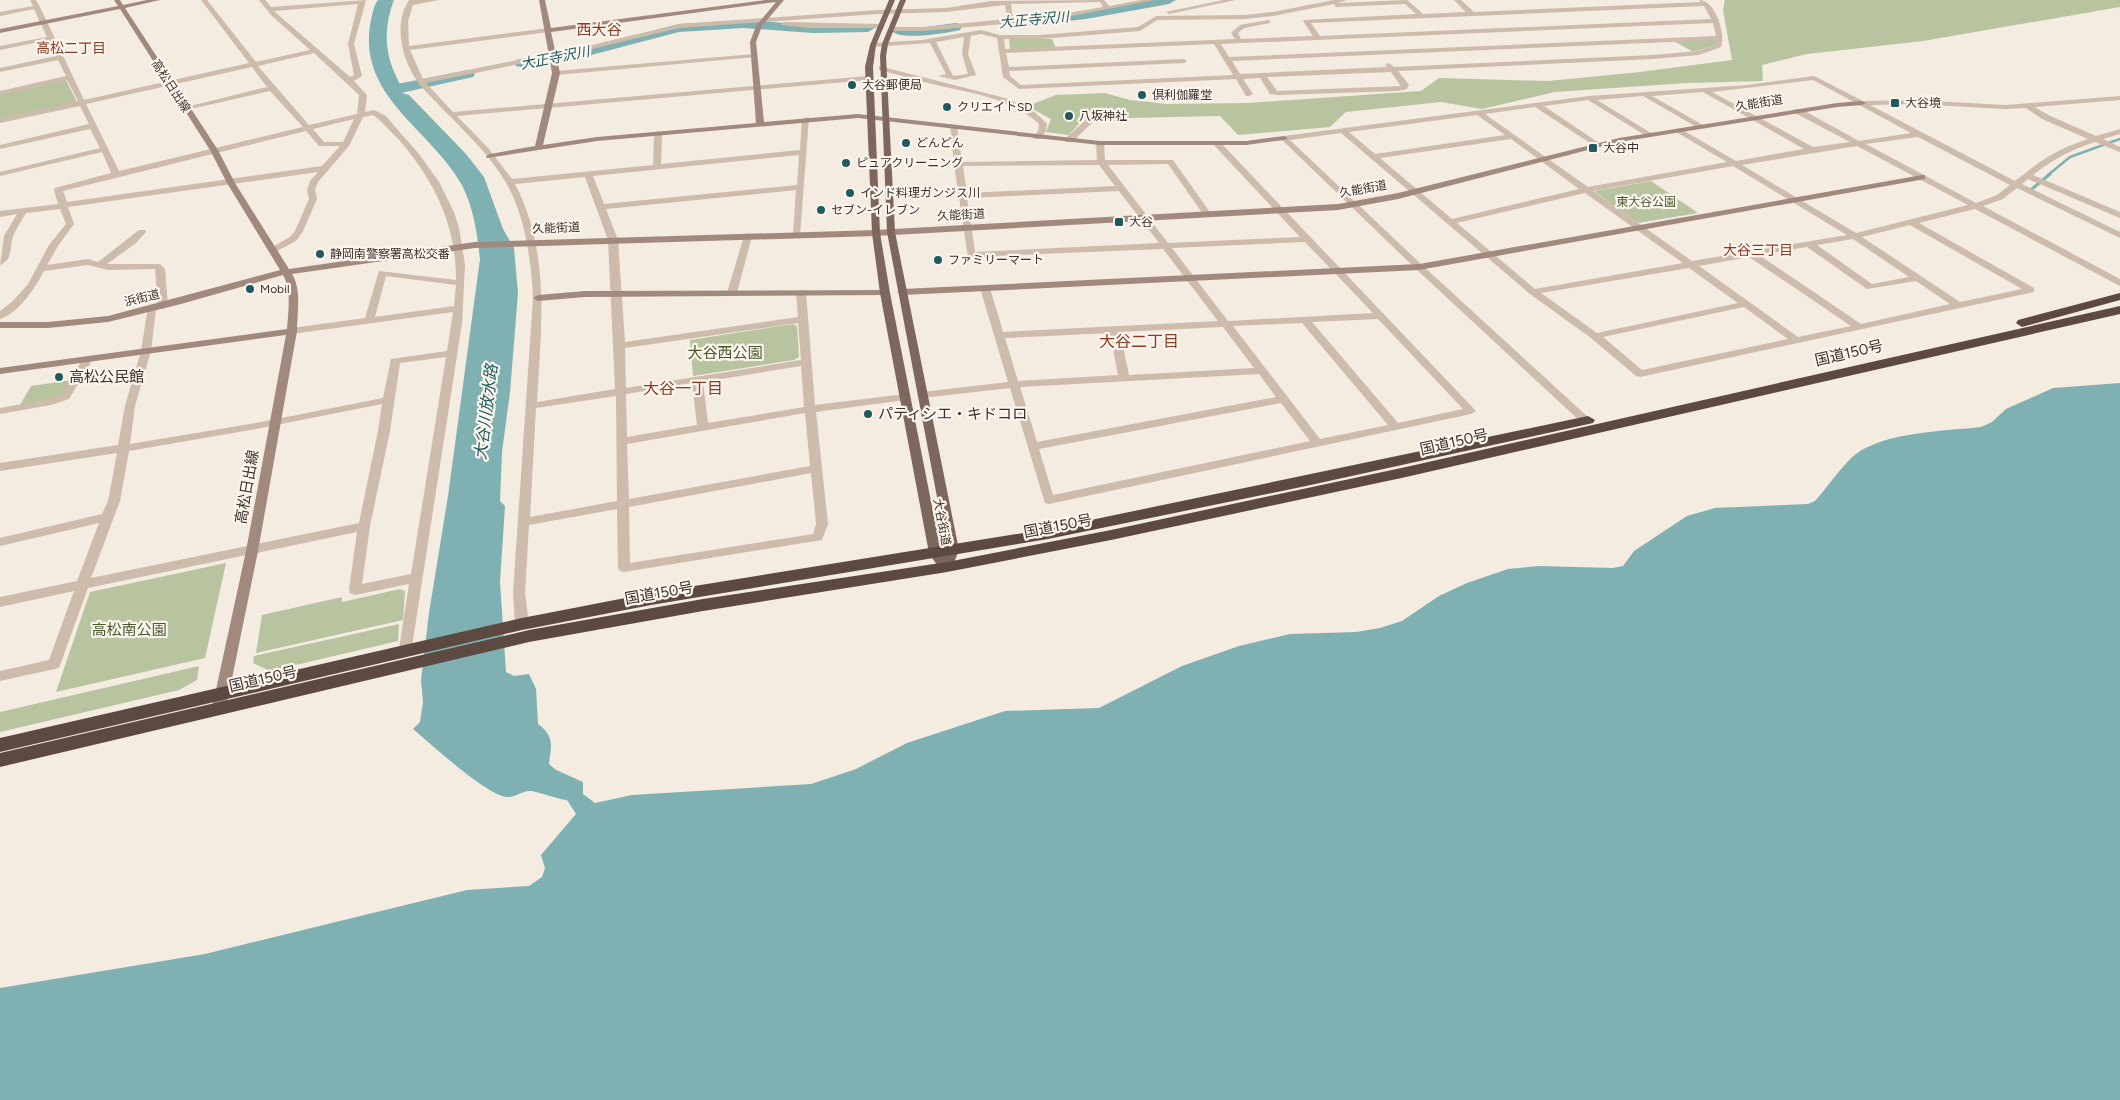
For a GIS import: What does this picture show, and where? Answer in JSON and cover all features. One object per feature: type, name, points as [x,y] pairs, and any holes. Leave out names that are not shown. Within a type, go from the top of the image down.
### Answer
[{"type":"highway","name":"国道150号","points":[[503,635],[522,624],[651,599],[1048,534],[1306,482],[1994,330],[2120,296]]},
{"type":"highway","name":"国道150号","points":[[0,760],[221,700],[412,653],[503,635],[947,567],[1111,535],[1396,474],[2120,310]]},
{"type":"highway","name":"国道150号","points":[[0,745],[221,700]]},
{"type":"main road","name":"大谷街道","points":[[892,0],[873,45],[868,78],[876,233],[884,293],[935,554],[947,567],[953,550],[891,232],[882,68],[885,44],[904,0]]},
{"type":"street","name":"高松日出線","points":[[116,0],[169,84],[214,150],[231,183],[272,250]]},
{"type":"street","points":[[0,31],[157,0]]},
{"type":"street","points":[[204,0],[272,88],[322,144],[346,144]]},
{"type":"street","points":[[262,0],[269,9],[349,80],[363,96],[361,114],[346,144],[314,181],[311,190],[313,199],[299,231],[293,239],[272,250],[285,272]]},
{"type":"street","points":[[436,0],[411,2],[404,22],[405,49],[422,83],[490,156],[509,182],[523,213],[537,272],[538,298],[519,592],[522,624]]},
{"type":"street","points":[[539,147],[556,73],[542,0]]},
{"type":"street","points":[[405,49],[781,0]]},
{"type":"street","points":[[760,124],[753,42],[761,23],[781,0]]},
{"type":"street","points":[[422,83],[553,57],[679,26],[761,23],[898,11],[946,10],[984,4],[1101,0],[1107,8]]},
{"type":"street","points":[[891,29],[922,29],[1077,15],[1152,0]]},
{"type":"street","points":[[1232,0],[1159,13],[1266,12],[1330,0]]},
{"type":"street","points":[[873,45],[932,40],[968,34],[989,33],[1000,37],[1040,37],[1140,29],[1156,18],[1273,14],[1344,0]]},
{"type":"street","points":[[1458,0],[1473,15]]},
{"type":"street","points":[[1550,0],[1569,16]]},
{"type":"street","points":[[1587,0],[1598,9]]},
{"type":"street","points":[[269,9],[319,3],[363,1],[352,30],[351,44],[358,76],[349,80]]},
{"type":"street","points":[[1069,2],[1070,9]]},
{"type":"street","points":[[1240,42],[1234,33],[1242,26],[1342,4],[1407,2],[1422,16]]},
{"type":"street","points":[[1227,59],[1372,44],[1517,47],[1622,59],[1699,53],[1719,46],[1720,38],[1710,9],[1704,2],[1562,11],[1306,21],[1318,38]]},
{"type":"street","points":[[0,14],[35,3],[116,174]]},
{"type":"street","points":[[1008,3],[1010,21]]},
{"type":"street","points":[[1000,37],[1007,77],[1019,86],[1393,69],[1517,47],[1582,27],[1714,21]]},
{"type":"street","points":[[1576,22],[1589,32]]},
{"type":"street","points":[[761,23],[813,27],[881,26]]},
{"type":"street","points":[[895,71],[917,72],[951,78],[972,75],[965,54],[968,34]]},
{"type":"street","points":[[0,48],[51,38]]},
{"type":"street","points":[[905,43],[923,38]]},
{"type":"street","points":[[1002,51],[1318,38],[1372,44],[1517,47],[1720,38]]},
{"type":"street","points":[[1595,38],[1622,59]]},
{"type":"street","points":[[932,40],[951,78]]},
{"type":"street","points":[[1217,43],[1249,94]]},
{"type":"street","points":[[1262,75],[1272,92],[1278,94],[1404,87],[1405,84],[1372,44]]},
{"type":"street","points":[[1176,45],[1193,79]]},
{"type":"street","points":[[1087,48],[1101,83]]},
{"type":"street","points":[[0,121],[315,51]]},
{"type":"street","points":[[556,73],[754,56]]},
{"type":"street","points":[[0,70],[61,57]]},
{"type":"street","points":[[1005,69],[1184,61]]},
{"type":"street","points":[[882,68],[932,82],[972,89],[1030,112],[1043,124],[1042,131],[1037,137]]},
{"type":"street","points":[[0,92],[70,77]]},
{"type":"street","points":[[451,114],[868,78]]},
{"type":"street","points":[[490,156],[597,139],[806,119],[870,116],[1100,143],[1246,144],[1589,98],[1704,90],[1814,78],[2016,185],[2120,235]]},
{"type":"street","points":[[186,108],[272,88]]},
{"type":"street","points":[[1704,90],[1812,150]]},
{"type":"street","points":[[1644,94],[1700,127]]},
{"type":"street","points":[[1589,98],[1648,135]]},
{"type":"street","points":[[1862,103],[1913,102],[2006,107],[2120,98]]},
{"type":"street","name":"久能街道","points":[[285,272],[458,246],[530,242],[876,233],[1143,219],[1354,205],[1414,192],[1596,145],[1798,111],[1862,103]]},
{"type":"street","points":[[1537,105],[1596,145]]},
{"type":"street","points":[[2028,106],[2045,117],[2120,150]]},
{"type":"street","points":[[1798,111],[2120,283]]},
{"type":"street","points":[[0,316],[15,304],[32,285],[54,245],[70,224],[58,190],[361,114],[374,112],[378,114],[428,169],[448,208],[456,230],[462,270],[452,352],[415,578],[412,653]]},
{"type":"street","points":[[1479,113],[1796,340]]},
{"type":"street","points":[[1069,140],[1093,118],[1120,119]]},
{"type":"street","points":[[797,234],[806,119]]},
{"type":"street","points":[[0,147],[92,126]]},
{"type":"street","points":[[953,126],[971,255],[1307,239]]},
{"type":"street","points":[[1342,130],[1533,292],[1595,336],[1640,374],[2032,290],[1911,222]]},
{"type":"street","points":[[1679,130],[1855,236],[1959,306]]},
{"type":"street","points":[[1533,292],[1855,236],[1976,206],[2000,197],[2049,158],[2066,149],[2120,131]]},
{"type":"street","points":[[657,167],[658,133]]},
{"type":"street","points":[[1451,222],[1585,190],[1812,150],[1921,134]]},
{"type":"street","points":[[1374,157],[1511,137]]},
{"type":"street","points":[[1284,138],[1419,267],[1585,420]]},
{"type":"street","points":[[1100,143],[1101,162],[1317,443]]},
{"type":"street","points":[[985,288],[1049,500],[1471,411],[1216,143]]},
{"type":"street","points":[[0,174],[105,149]]},
{"type":"street","points":[[509,182],[803,152]]},
{"type":"street","points":[[958,164],[1170,162],[1208,215]]},
{"type":"street","points":[[0,214],[231,183],[326,168]]},
{"type":"street","points":[[588,174],[613,240],[620,346],[624,568],[818,537],[822,524],[810,409],[801,293]]},
{"type":"street","points":[[2027,176],[2048,183],[2120,216]]},
{"type":"street","points":[[902,292],[1192,280],[1419,267],[1491,256],[1922,177]]},
{"type":"street","points":[[602,208],[800,187]]},
{"type":"street","points":[[963,196],[1121,188]]},
{"type":"street","points":[[0,262],[6,254],[8,236],[23,211]]},
{"type":"street","points":[[100,264],[133,242],[142,232]]},
{"type":"street","points":[[732,293],[748,236]]},
{"type":"street","points":[[1809,244],[1870,287],[1918,278]]},
{"type":"street","points":[[1751,254],[1858,326]]},
{"type":"street","points":[[42,269],[88,262],[108,267],[157,266],[160,269],[163,306]]},
{"type":"street","name":"高松日出線","points":[[221,700],[252,550],[292,331],[293,296],[291,280],[285,272]]},
{"type":"street","name":"浜街道","points":[[0,325],[48,325],[90,322],[163,306],[285,272]]},
{"type":"street","points":[[369,321],[382,273],[461,283]]},
{"type":"street","points":[[538,298],[585,294],[884,293]]},
{"type":"street","points":[[1595,336],[1745,304]]},
{"type":"street","points":[[0,371],[458,308]]},
{"type":"street","points":[[0,676],[54,664],[114,501],[130,406],[146,351],[150,309]]},
{"type":"street","points":[[1000,334],[1381,316]]},
{"type":"street","points":[[620,346],[802,319]]},
{"type":"street","points":[[1304,320],[1396,426]]},
{"type":"street","points":[[1114,329],[1124,378]]},
{"type":"street","points":[[415,578],[355,590],[364,526],[384,431],[387,400],[395,361],[452,352]]},
{"type":"street","points":[[0,410],[51,402],[65,397],[88,359]]},
{"type":"street","points":[[531,406],[807,362]]},
{"type":"street","points":[[922,395],[1014,384],[1263,371]]},
{"type":"street","points":[[697,379],[703,427]]},
{"type":"street","points":[[622,441],[810,409],[905,397]]},
{"type":"street","points":[[0,467],[275,422],[387,400]]},
{"type":"street","points":[[1034,446],[1284,400]]},
{"type":"street","points":[[523,522],[817,468]]},
{"type":"street","points":[[0,542],[38,535],[61,526],[107,517]]},
{"type":"street","points":[[0,602],[364,526]]},
{"type":"green space","points":[[1725,0],[2120,0],[2120,7],[1923,41],[1807,54],[1762,65],[1763,81],[1687,83],[1555,92],[1482,109],[1441,102],[1346,112],[1330,127],[1238,135],[1220,116],[1083,119],[1069,135],[1046,132],[1051,119],[1027,106],[1056,95],[1105,93],[1130,100],[1167,104],[1248,103],[1421,91],[1439,78],[1548,81],[1732,60],[1723,10]]},
{"type":"green space","points":[[1009,39],[1052,39],[1056,48],[1010,50]]},
{"type":"green space","points":[[1717,40],[1716,45],[1693,52],[1674,41]]},
{"type":"green space","points":[[66,80],[77,102],[0,119],[0,94]]},
{"type":"green space","name":"東大谷公園","points":[[1651,181],[1698,213],[1638,223],[1595,192],[1595,191]]},
{"type":"green space","name":"大谷西公園","points":[[793,324],[797,326],[799,357],[794,360],[693,376],[690,340]]},
{"type":"green space","points":[[72,380],[63,395],[53,399],[20,405],[31,386]]},
{"type":"green space","name":"高松南公園","points":[[226,563],[205,658],[56,692],[90,592]]},
{"type":"green space","points":[[400,589],[405,591],[403,620],[256,653],[262,615],[342,597],[342,602]]},
{"type":"green space","points":[[399,624],[398,641],[270,671],[253,663],[254,656]]},
{"type":"green space","points":[[199,666],[197,680],[179,690],[0,732],[0,712]]},
{"type":"water","name":"大谷川放水路","points":[[378,0],[394,0],[388,19],[387,48],[392,67],[401,86],[404,88],[398,92],[409,95],[466,154],[484,177],[503,229],[514,248],[518,293],[510,392],[502,452],[500,501],[505,506],[500,582],[506,672],[514,676],[529,674],[536,689],[538,724],[547,733],[551,742],[549,764],[556,770],[583,782],[583,794],[595,803],[632,795],[811,784],[856,769],[907,743],[1005,711],[1099,708],[1182,666],[1239,646],[1290,634],[1356,632],[1380,628],[1402,621],[1439,596],[1467,583],[1508,569],[1538,566],[1613,568],[1623,566],[1634,551],[1687,516],[1715,508],[1808,504],[1815,501],[1851,458],[1868,447],[1883,441],[1916,434],[1981,427],[1992,422],[2006,409],[2053,388],[2120,383],[2120,1100],[0,1100],[0,988],[205,954],[467,890],[529,886],[542,877],[545,868],[541,855],[576,814],[567,800],[532,791],[507,797],[486,788],[413,729],[420,722],[423,702],[421,680],[429,613],[448,496],[480,259],[472,212],[462,185],[449,165],[386,93],[375,73],[370,51],[370,25]]},
{"type":"waterway","name":"大正寺沢川","points":[[1021,22],[1086,15],[1169,0]]},
{"type":"waterway","name":"大正寺沢川","points":[[521,63],[591,51],[679,28],[744,24],[813,29],[868,28]]},
{"type":"waterway","name":"大正寺沢川","points":[[899,31],[927,31],[955,27]]},
{"type":"waterway","name":"大正寺沢川","points":[[392,90],[468,74]]},
{"type":"waterway","points":[[2048,175],[2070,157],[2120,139]]},
{"type":"waterway","points":[[2032,189],[2050,174]]},
{"type":"place","name":"大谷郵便局","points":[[852,85]]},
{"type":"place","name":"倶利伽羅堂","points":[[1142,95]]},
{"type":"place","name":"大谷境","points":[[1895,103]]},
{"type":"place","name":"クリエイトSD","points":[[947,107]]},
{"type":"place","name":"八坂神社","points":[[1069,116]]},
{"type":"place","name":"どんどん","points":[[906,143]]},
{"type":"place","name":"大谷中","points":[[1593,148]]},
{"type":"place","name":"ピュアクリーニング","points":[[846,163]]},
{"type":"place","name":"インド料理ガンジス川","points":[[850,193]]},
{"type":"place","name":"セブン-イレブン","points":[[821,210]]},
{"type":"place","name":"大谷","points":[[1119,222]]},
{"type":"place","name":"静岡南警察署高松交番","points":[[320,254]]},
{"type":"place","name":"ファミリーマート","points":[[938,260]]},
{"type":"place","name":"Mobil","points":[[250,289]]},
{"type":"place","name":"高松公民館","points":[[59,377]]},
{"type":"place","name":"パティシエ・キドコロ","points":[[868,414]]},
{"type":"district","name":"西大谷","points":[[599,30]]},
{"type":"district","name":"高松二丁目","points":[[71,48]]},
{"type":"district","name":"大谷三丁目","points":[[1758,250]]},
{"type":"district","name":"大谷二丁目","points":[[1139,341]]},
{"type":"district","name":"大谷一丁目","points":[[683,388]]}]
